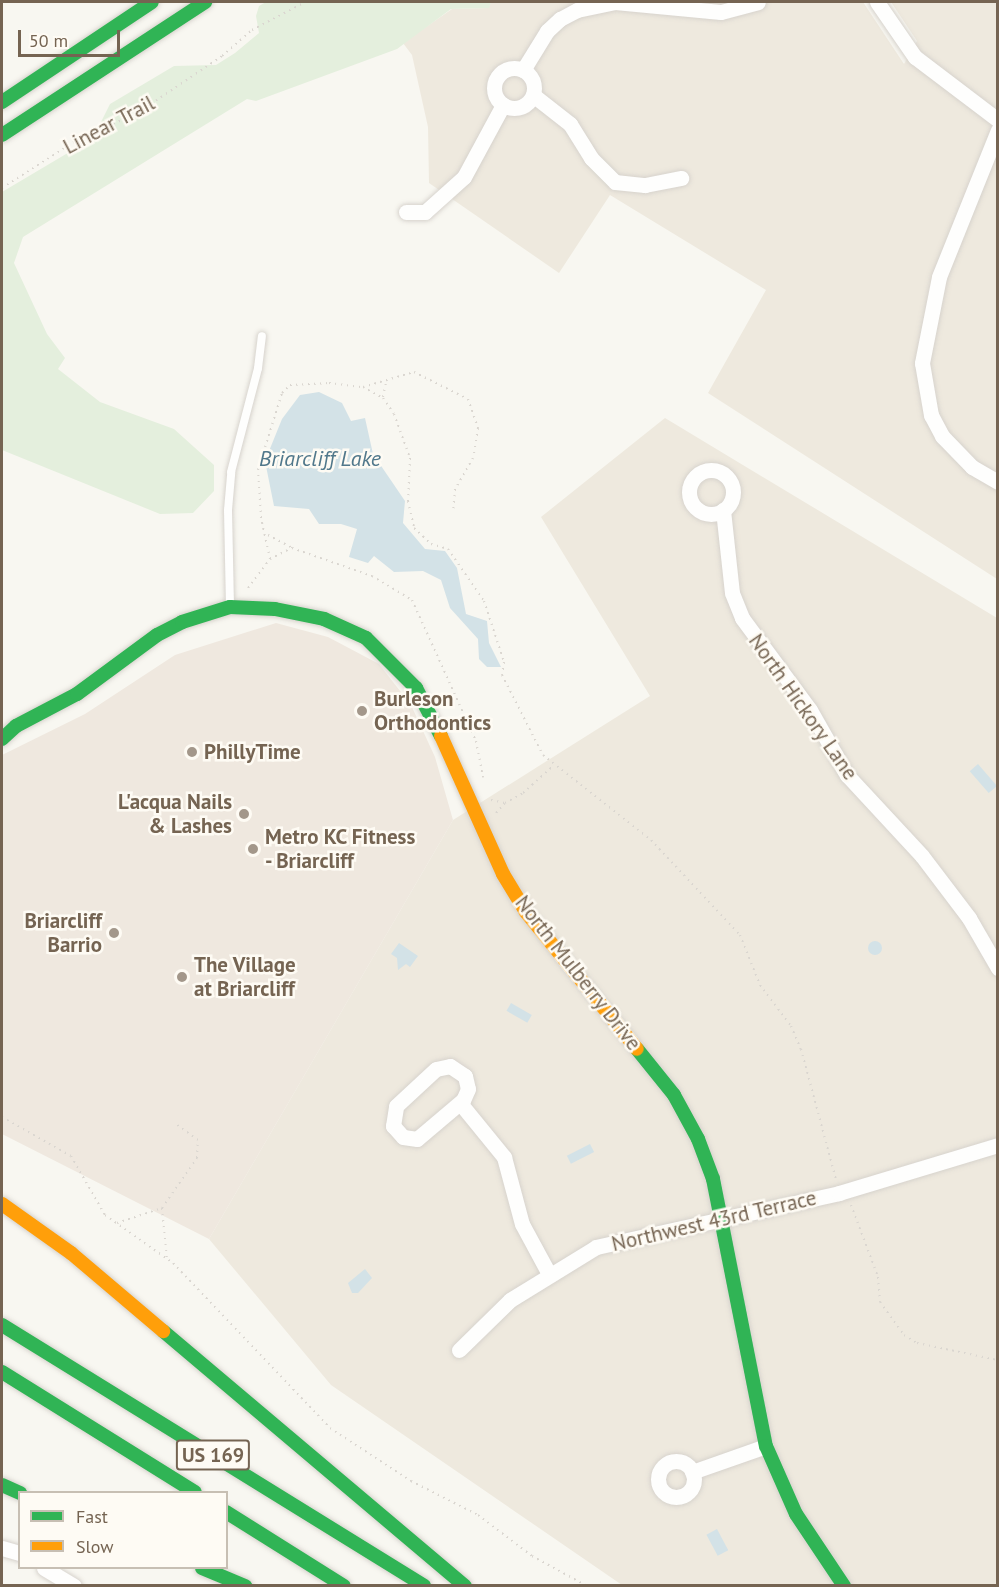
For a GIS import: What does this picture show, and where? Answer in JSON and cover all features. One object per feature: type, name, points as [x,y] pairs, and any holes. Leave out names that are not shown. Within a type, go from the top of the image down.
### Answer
[{"type":"main road","points":[[2,102],[152,2]]},
{"type":"main road","points":[[2,132],[205,2]]},
{"type":"main road","name":"North Mulberry Drive","points":[[2,739],[9,726],[77,694],[157,635],[182,622],[230,607],[310,615],[350,630],[373,643],[416,688],[465,783],[503,874],[526,912],[674,1095],[698,1140],[713,1179],[766,1446],[796,1514],[844,1586]]},
{"type":"main road","points":[[2,1204],[71,1253],[465,1586]]},
{"type":"main road","name":"US 169","points":[[2,1325],[424,1586]]},
{"type":"main road","name":"US 169","points":[[2,1372],[193,1491]]},
{"type":"main road","points":[[2,1485],[18,1491]]},
{"type":"main road","points":[[228,1513],[344,1586]]},
{"type":"main road","points":[[204,1569],[245,1586]]},
{"type":"street","points":[[523,70],[547,31],[577,10],[615,2],[721,12],[758,2]]},
{"type":"street","points":[[877,2],[915,57],[998,120]]},
{"type":"street","points":[[510,68],[523,70],[534,83],[533,95],[520,107],[503,105],[495,94],[495,81],[510,68]]},
{"type":"street","points":[[533,95],[570,124],[591,158],[615,182],[645,185],[681,178]]},
{"type":"street","points":[[406,212],[425,212],[464,177],[503,105]]},
{"type":"street","points":[[998,130],[939,277],[922,363],[931,415],[942,436],[972,467],[998,482]]},
{"type":"street","name":"North Hickory Lane","points":[[723,510],[732,593],[742,618],[810,710],[847,775],[922,856],[969,918],[998,968]]},
{"type":"street","points":[[442,1066],[456,1068],[465,1076],[468,1089],[460,1103],[417,1139],[403,1137],[393,1126],[396,1106],[442,1066]]},
{"type":"street","points":[[460,1103],[504,1156],[522,1224],[549,1274]]},
{"type":"street","name":"Northwest 43rd Terrace","points":[[459,1350],[510,1300],[596,1247],[721,1220],[909,1174],[998,1145]]},
{"type":"street","points":[[692,1472],[766,1446]]},
{"type":"street","points":[[2,1548],[18,1552]]},
{"type":"street","points":[[46,1569],[74,1586]]},
{"type":"lane","points":[[230,607],[228,510],[231,472],[258,368],[262,336]]},
{"type":"path","name":"Linear Trail","points":[[2,188],[80,138],[136,114],[222,56],[252,30],[305,2]]},
{"type":"path","points":[[270,559],[258,470],[284,389],[290,384],[329,383],[363,387],[388,381],[401,374],[424,375],[460,393],[473,406],[478,428],[473,458],[455,489],[453,512]]},
{"type":"path","points":[[383,398],[383,387],[388,381]]},
{"type":"path","points":[[363,387],[383,398],[393,414],[410,458],[408,501],[414,528],[430,544],[448,549],[484,601],[504,662],[502,675],[533,738],[553,766],[651,840],[740,935],[760,985],[791,1026],[801,1049],[836,1180]]},
{"type":"path","points":[[266,534],[292,548],[372,576],[412,600],[476,741],[484,782]]},
{"type":"path","points":[[248,588],[270,559],[292,548]]},
{"type":"path","points":[[486,791],[496,814],[505,803],[523,793],[553,766]]},
{"type":"path","points":[[490,800],[505,803]]},
{"type":"path","points":[[2,1117],[71,1156],[97,1205],[116,1224],[167,1259],[330,1428],[411,1481],[478,1515],[532,1556],[587,1586]]},
{"type":"path","points":[[167,1259],[162,1208],[199,1149],[198,1140],[177,1125]]},
{"type":"path","points":[[851,1206],[878,1277],[880,1302],[904,1335],[916,1343],[998,1360]]},
{"type":"path","points":[[116,1224],[162,1208]]},
{"type":"shaded area","points":[[491,2],[863,2],[904,64],[917,41],[891,2],[997,2],[997,579],[708,393],[766,290],[610,195],[559,273],[429,183],[428,127],[412,55],[403,43],[452,9],[488,8]]},
{"type":"shaded area","points":[[665,418],[997,618],[997,1585],[622,1585],[331,1385],[209,1239],[453,820],[650,696],[541,517]]},
{"type":"shaded area","name":"The Village at Briarcliff","points":[[276,623],[328,637],[379,664],[411,705],[435,757],[453,820],[209,1239],[2,1134],[2,755],[85,714],[175,655]]},
{"type":"green space","points":[[266,2],[491,2],[489,8],[451,9],[397,49],[256,101],[247,99],[23,237],[14,263],[47,334],[65,358],[58,369],[100,402],[174,429],[214,465],[214,491],[193,513],[160,514],[2,450],[2,192],[93,138],[110,104],[174,66],[216,65],[235,53],[259,33],[256,16],[259,6]]},
{"type":"water","name":"Briarcliff Lake","points":[[319,392],[342,403],[351,421],[365,418],[373,454],[405,501],[403,523],[425,549],[445,551],[457,568],[466,614],[487,621],[489,643],[501,667],[487,667],[479,659],[478,639],[450,608],[441,580],[423,571],[394,572],[374,556],[368,563],[349,557],[357,529],[341,524],[319,524],[309,509],[274,506],[265,461],[282,419],[300,395]]},
{"type":"water","points":[[978,764],[997,786],[989,793],[970,771]]},
{"type":"water","points":[[872,941],[878,941],[882,948],[878,955],[872,955],[868,951],[868,945]]},
{"type":"water","points":[[399,943],[418,956],[410,967],[406,964],[398,970],[397,958],[391,954]]},
{"type":"water","points":[[511,1003],[532,1015],[527,1023],[506,1011]]},
{"type":"water","points":[[590,1144],[594,1152],[571,1164],[567,1156]]},
{"type":"water","points":[[365,1269],[372,1278],[358,1293],[352,1293],[348,1283]]},
{"type":"water","points":[[717,1529],[728,1550],[718,1556],[706,1535]]},
{"type":"traffic: fast","points":[[2,102],[152,2]]},
{"type":"traffic: fast","points":[[2,135],[205,2]]},
{"type":"traffic: fast","points":[[2,739],[16,726],[77,694],[157,635],[182,622],[230,607],[275,609],[324,619],[366,638],[416,688],[441,736]]},
{"type":"traffic: fast","points":[[637,1049],[674,1095],[698,1139],[713,1179],[766,1446],[796,1514],[844,1586]]},
{"type":"traffic: fast","points":[[2,1325],[424,1586]]},
{"type":"traffic: fast","points":[[163,1331],[465,1586]]},
{"type":"traffic: fast","points":[[2,1372],[193,1491]]},
{"type":"traffic: fast","points":[[2,1485],[18,1492]]},
{"type":"traffic: fast","points":[[228,1513],[344,1586]]},
{"type":"traffic: fast","points":[[204,1569],[245,1586]]},
{"type":"traffic: slow","points":[[441,736],[503,874],[526,912],[637,1049]]},
{"type":"traffic: slow","points":[[2,1204],[71,1253],[163,1331]]},
{"type":"place","name":"Burleson Orthodontics","points":[[362,711]]},
{"type":"place","name":"PhillyTime","points":[[192,752]]},
{"type":"place","name":"L'acqua Nails & Lashes","points":[[244,814]]},
{"type":"place","name":"Metro KC Fitness - Briarcliff","points":[[253,849]]},
{"type":"place","name":"Briarcliff Barrio","points":[[114,933]]},
{"type":"place","name":"The Village at Briarcliff","points":[[182,977]]}]
